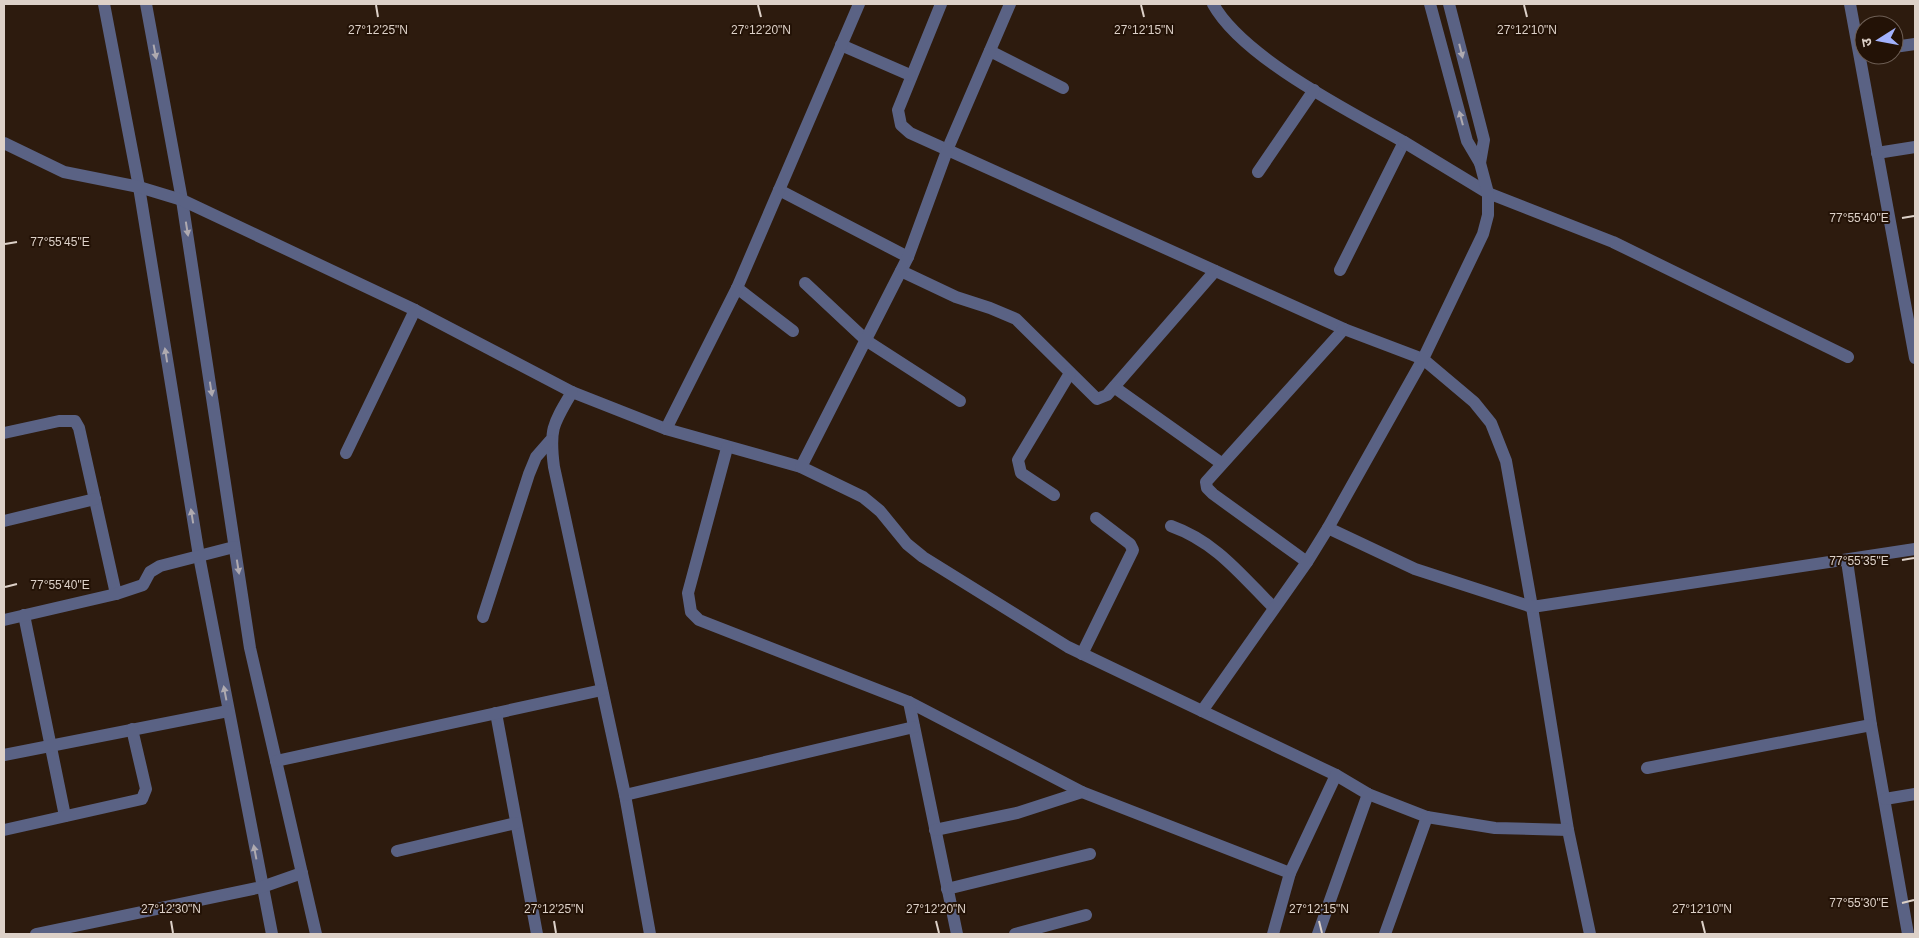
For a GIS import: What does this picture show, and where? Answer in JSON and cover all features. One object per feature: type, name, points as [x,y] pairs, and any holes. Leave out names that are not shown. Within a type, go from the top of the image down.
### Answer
[{"type":"street","points":[[104,4],[139,187],[198,556],[272,934]]},
{"type":"street","points":[[146,4],[182,200],[250,648],[316,934]]},
{"type":"street","points":[[666,429],[737,288],[858,4]]},
{"type":"street","points":[[941,4],[910,75],[898,110],[901,125],[910,133],[948,148],[1344,329],[1423,359],[1474,402],[1492,423],[1506,461],[1568,830],[1590,934]]},
{"type":"street","points":[[801,467],[867,342],[908,257],[948,148],[1010,4]]},
{"type":"street","points":[[1213,4],[1237,35],[1273,64],[1488,193],[1613,242],[1848,357]]},
{"type":"street","points":[[1202,711],[1307,562],[1328,528],[1423,359],[1483,234],[1488,215],[1488,193],[1480,163],[1467,141],[1430,4]]},
{"type":"street","points":[[1449,4],[1484,140],[1480,163]]},
{"type":"street","points":[[1850,4],[1854,21]]},
{"type":"street","points":[[841,44],[910,75]]},
{"type":"street","points":[[990,51],[1063,88]]},
{"type":"street","points":[[1863,65],[1877,153],[1915,358]]},
{"type":"street","points":[[1258,172],[1314,90]]},
{"type":"street","points":[[1340,270],[1404,142]]},
{"type":"street","points":[[4,143],[64,172],[139,187],[182,200],[415,310],[572,392],[666,429],[727,448],[801,467],[863,497],[880,511],[907,544],[923,557],[1082,654],[1336,775],[1368,794],[1427,817],[1494,828],[1568,830]]},
{"type":"street","points":[[1877,153],[1915,147]]},
{"type":"street","points":[[779,190],[908,257]]},
{"type":"street","points":[[901,271],[956,297],[1016,319],[1097,399],[1107,395],[1215,271]]},
{"type":"street","points":[[805,283],[867,342],[960,401]]},
{"type":"street","points":[[737,288],[793,331]]},
{"type":"street","points":[[346,453],[415,310]]},
{"type":"street","points":[[1307,562],[1208,488],[1206,482],[1208,477],[1344,329]]},
{"type":"street","points":[[1054,495],[1021,473],[1018,460],[1070,374]]},
{"type":"street","points":[[1114,387],[1221,463]]},
{"type":"street","points":[[572,392],[552,425],[550,440],[554,467],[625,795],[650,934]]},
{"type":"street","points":[[4,433],[60,421],[75,421],[79,428],[116,594]]},
{"type":"street","points":[[482,617],[529,474],[536,457],[550,440]]},
{"type":"street","points":[[727,448],[688,593],[691,612],[700,620],[909,702],[1082,792],[1290,873]]},
{"type":"street","points":[[4,521],[95,499]]},
{"type":"street","points":[[1082,654],[1132,550],[1130,544],[1096,518]]},
{"type":"street","points":[[1171,526],[1200,538],[1216,550],[1274,608]]},
{"type":"street","points":[[1328,528],[1415,569],[1532,607],[1847,561],[1915,549]]},
{"type":"street","points":[[4,620],[143,586],[150,572],[160,566],[234,546]]},
{"type":"street","points":[[1847,561],[1871,725],[1908,934]]},
{"type":"street","points":[[24,615],[52,744],[65,816]]},
{"type":"street","points":[[276,761],[602,690]]},
{"type":"street","points":[[909,702],[957,934]]},
{"type":"street","points":[[4,755],[52,744],[228,712]]},
{"type":"street","points":[[496,713],[537,934]]},
{"type":"street","points":[[1647,768],[1871,725]]},
{"type":"street","points":[[625,795],[914,727]]},
{"type":"street","points":[[4,830],[137,801],[145,795],[146,789],[132,729]]},
{"type":"street","points":[[1273,934],[1290,873],[1336,775]]},
{"type":"street","points":[[935,830],[1017,813],[1082,792]]},
{"type":"street","points":[[1318,934],[1368,794]]},
{"type":"street","points":[[1885,799],[1915,794]]},
{"type":"street","points":[[1385,934],[1427,817]]},
{"type":"street","points":[[397,850],[516,823]]},
{"type":"street","points":[[947,889],[1090,854]]},
{"type":"street","points":[[36,934],[262,887],[302,873]]},
{"type":"street","points":[[1015,934],[1086,915]]}]
